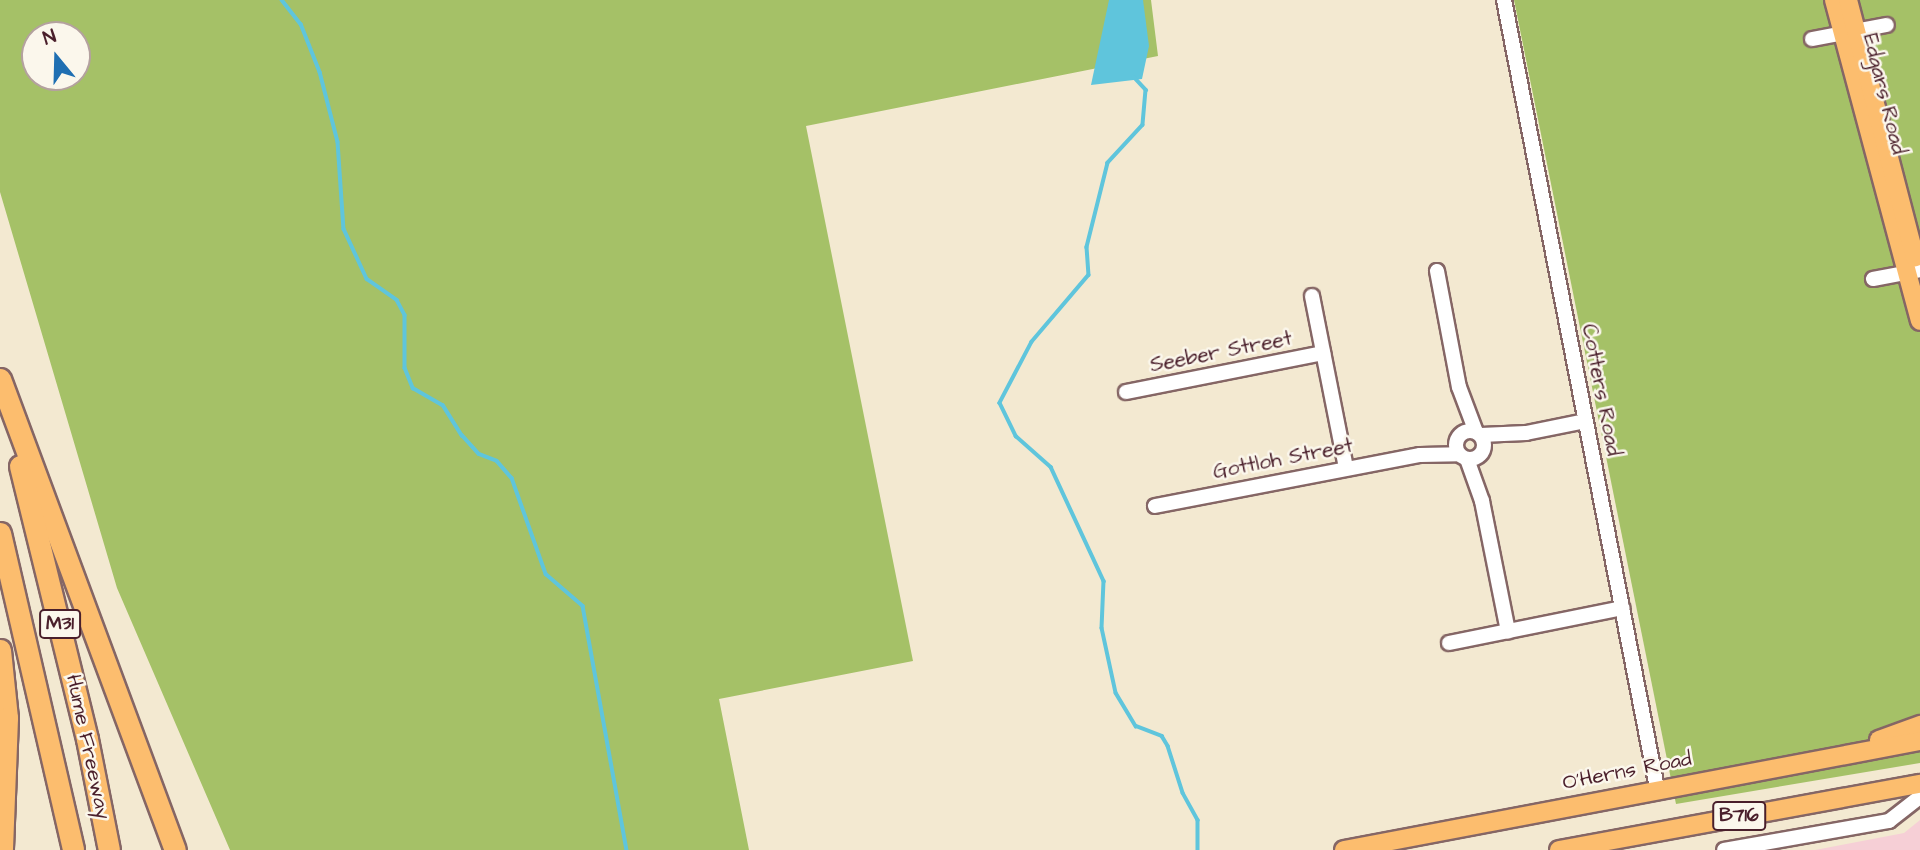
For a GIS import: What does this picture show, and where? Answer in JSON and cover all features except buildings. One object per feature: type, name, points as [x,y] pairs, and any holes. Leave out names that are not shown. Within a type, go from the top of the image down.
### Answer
[{"type":"highway","points":[[0,379],[175,850]]},
{"type":"highway","name":"Hume Freeway","points":[[0,401],[54,598],[109,850]]},
{"type":"highway","name":"Hume Freeway","points":[[0,533],[73,850]]},
{"type":"highway","points":[[0,650],[7,718],[2,850]]},
{"type":"main road","name":"Edgars Road","points":[[1834,0],[1851,31]]},
{"type":"main road","name":"Edgars Road","points":[[1848,0],[1851,31],[1916,273],[1920,321]]},
{"type":"main road","points":[[1833,757],[1920,725]]},
{"type":"main road","name":"O'Herns Road","points":[[1344,850],[1657,788],[1920,741]]},
{"type":"main road","name":"B716","points":[[1559,850],[1920,784]]},
{"type":"street","name":"Cotters Road","points":[[1504,0],[1657,788]]},
{"type":"street","points":[[1812,39],[1887,25]]},
{"type":"street","points":[[1437,271],[1508,631]]},
{"type":"street","points":[[1873,279],[1916,273]]},
{"type":"street","points":[[1312,296],[1346,468]]},
{"type":"street","name":"Seeber Street","points":[[1126,392],[1323,353]]},
{"type":"street","name":"Gottloh Street","points":[[1155,506],[1585,421]]},
{"type":"street","points":[[1449,643],[1623,608]]},
{"type":"street","points":[[1724,850],[1889,821],[1920,797]]},
{"type":"shaded area","points":[[1920,820],[1920,850],[1815,850],[1904,833]]},
{"type":"green space","points":[[0,0],[1151,0],[1158,56],[806,126],[913,661],[719,699],[749,850],[230,850],[117,588],[0,192]]},
{"type":"green space","points":[[1514,0],[1920,0],[1920,763],[1676,804]]},
{"type":"water","points":[[1109,0],[1143,0],[1149,46],[1142,79],[1091,85]]},
{"type":"waterway","points":[[282,0],[301,24],[320,72],[338,142],[344,229],[367,279],[397,300],[405,315],[405,368],[413,388],[443,405],[462,435],[479,454],[497,461],[512,478],[546,574],[583,606],[627,850]]},
{"type":"waterway","points":[[1134,77],[1146,90],[1143,125],[1108,163],[1087,247],[1089,275],[1032,342],[1000,403],[1016,436],[1051,467],[1104,581],[1102,628],[1116,693],[1136,726],[1162,736],[1168,746],[1183,793],[1198,820],[1198,850]]}]
